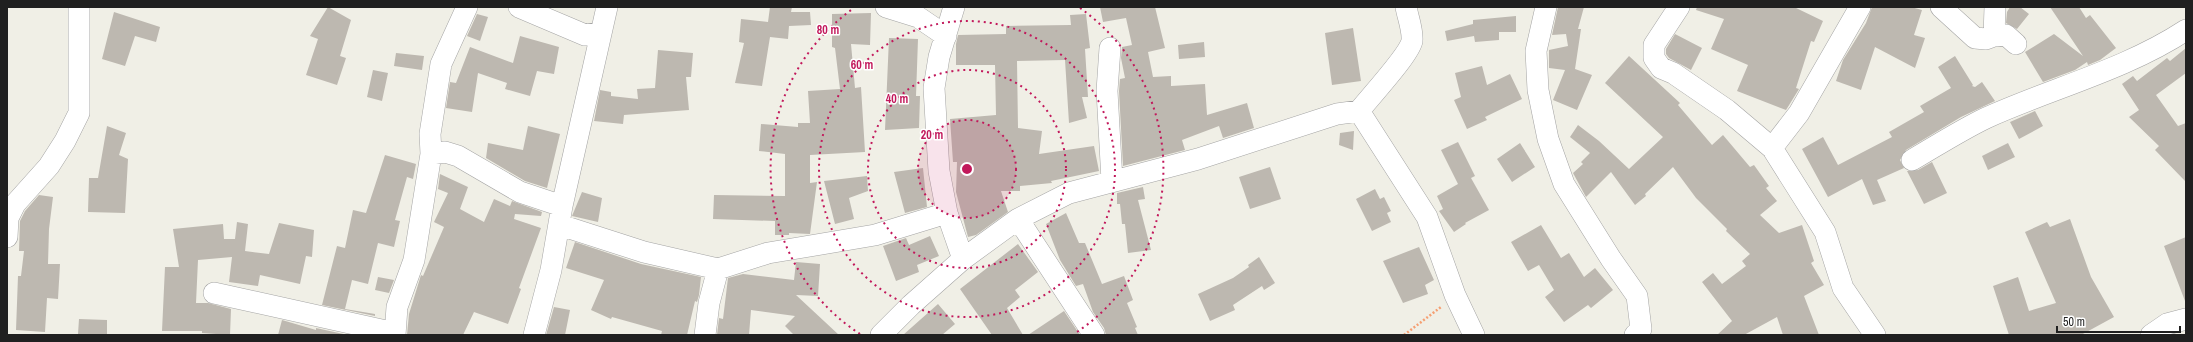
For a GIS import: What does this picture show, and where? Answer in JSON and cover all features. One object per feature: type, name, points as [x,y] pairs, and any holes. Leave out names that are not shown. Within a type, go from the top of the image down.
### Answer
[{"type":"street","points":[[7,237],[8,218],[15,204],[49,166],[65,141],[79,112],[79,7]]},
{"type":"street","points":[[214,292],[395,334],[397,307],[414,260],[431,154],[430,134],[441,64],[467,7]]},
{"type":"street","points":[[519,7],[585,35],[600,33]]},
{"type":"street","points":[[534,335],[600,33],[608,7]]},
{"type":"street","points":[[886,7],[918,17],[946,36]]},
{"type":"street","points":[[954,7],[939,57],[934,88],[939,171],[947,213],[964,259]]},
{"type":"street","points":[[892,331],[964,259],[1018,219],[1069,193],[1198,159],[1337,114],[1359,111],[1412,42],[1411,29],[1406,7]]},
{"type":"street","points":[[1546,7],[1536,51],[1538,90],[1548,139],[1564,184],[1610,259],[1637,296],[1641,329],[1635,335]]},
{"type":"street","points":[[1679,7],[1654,45],[1654,58],[1661,68],[1673,73],[1727,110],[1772,148],[1825,232],[1843,288],[1875,335]]},
{"type":"street","points":[[1772,148],[1800,113],[1860,7]]},
{"type":"street","points":[[1941,7],[1975,38],[1986,39],[1994,36],[2006,35],[2016,44]]},
{"type":"street","points":[[1994,36],[1995,7]]},
{"type":"street","points":[[1912,160],[1985,118],[2106,70],[2168,42],[2186,30]]},
{"type":"street","points":[[1110,48],[1107,91],[1112,181]]},
{"type":"street","points":[[1359,111],[1427,217],[1455,295],[1474,335]]},
{"type":"street","points":[[431,154],[445,152],[458,156],[561,216],[644,252],[718,269],[768,253],[875,235],[947,213]]},
{"type":"street","points":[[1018,219],[1094,335]]},
{"type":"street","points":[[705,335],[709,302],[718,269]]},
{"type":"street","points":[[2151,335],[2167,324],[2186,319]]},
{"type":"path","points":[[1404,335],[1455,295]]},
{"type":"building","points":[[328,7],[351,20],[340,56],[346,58],[337,85],[306,75],[318,39],[310,36]]},
{"type":"building","points":[[770,7],[792,7],[791,12],[810,12],[811,25],[789,26],[788,39],[770,37],[762,86],[735,83],[744,43],[739,42],[741,19],[768,22]]},
{"type":"building","points":[[1100,7],[1155,7],[1165,48],[1148,52],[1153,77],[1171,76],[1171,86],[1205,84],[1207,115],[1247,103],[1254,128],[1223,138],[1219,126],[1182,140],[1185,150],[1123,166],[1119,91],[1120,79],[1125,78],[1121,58],[1122,47],[1132,45],[1126,18],[1103,22]]},
{"type":"building","points":[[1558,7],[1584,7],[1578,29],[1581,29],[1575,69],[1592,75],[1577,110],[1553,100],[1565,70],[1549,68],[1549,50],[1568,46],[1566,34],[1552,35]]},
{"type":"building","points":[[1697,7],[1794,7],[1823,21],[1814,42],[1811,41],[1796,88],[1799,89],[1786,110],[1737,91],[1748,65],[1711,49],[1724,19],[1696,10]]},
{"type":"building","points":[[1872,7],[1911,7],[1922,10],[1914,35],[1925,38],[1915,68],[1875,47],[1861,90],[1836,81],[1843,60],[1866,23]]},
{"type":"building","points":[[2010,7],[2020,7],[2029,14],[2017,29],[2006,23],[2007,12]]},
{"type":"building","points":[[2050,7],[2079,7],[2086,18],[2090,15],[2116,48],[2100,60],[2088,65],[2087,62],[2075,70],[2043,82],[2025,52],[2054,34],[2083,56]]},
{"type":"building","points":[[114,12],[160,27],[156,42],[135,36],[125,66],[102,59]]},
{"type":"building","points":[[871,13],[870,45],[851,44],[855,88],[861,87],[865,152],[810,155],[810,183],[817,182],[810,234],[789,233],[789,235],[775,235],[775,221],[713,219],[714,195],[785,196],[785,154],[759,151],[761,124],[798,127],[798,123],[810,123],[808,91],[840,89],[835,48],[832,47],[832,14]]},
{"type":"building","points":[[477,14],[488,17],[480,41],[467,36]]},
{"type":"building","points":[[1086,14],[1090,48],[1085,49],[1088,97],[1082,97],[1087,118],[1069,123],[1065,60],[1017,61],[1018,128],[1042,131],[1039,154],[1094,146],[1099,171],[1051,181],[1052,183],[1020,186],[1020,191],[1001,191],[1008,212],[976,235],[968,237],[956,192],[957,162],[953,162],[950,119],[996,115],[995,65],[956,65],[956,44],[958,35],[1006,34],[1006,26],[1071,25],[1070,15]]},
{"type":"building","points":[[1516,16],[1516,32],[1499,32],[1499,40],[1475,42],[1474,36],[1447,41],[1445,31],[1473,24],[1473,20]]},
{"type":"building","points":[[1353,28],[1361,81],[1332,85],[1325,33]]},
{"type":"building","points":[[1675,34],[1702,48],[1691,70],[1669,58],[1666,54],[1666,49]]},
{"type":"building","points":[[520,36],[559,47],[554,74],[537,71],[530,96],[505,89],[507,83],[478,73],[472,112],[446,108],[450,82],[456,83],[470,47],[513,63]]},
{"type":"building","points":[[889,38],[918,39],[916,96],[920,96],[919,128],[885,130]]},
{"type":"building","points":[[1204,42],[1205,57],[1179,59],[1178,45]]},
{"type":"building","points":[[2186,48],[2186,73],[2156,95],[2178,126],[2186,123],[2186,182],[2155,150],[2159,146],[2129,117],[2139,110],[2122,84],[2133,76],[2137,81],[2167,58],[2170,61]]},
{"type":"building","points":[[658,50],[693,53],[691,77],[686,77],[689,110],[624,115],[623,124],[594,121],[600,90],[611,92],[611,96],[638,99],[637,89],[655,88]]},
{"type":"building","points":[[396,53],[424,56],[422,70],[394,66]]},
{"type":"building","points":[[1629,56],[1680,103],[1678,105],[1712,145],[1723,135],[1750,167],[1754,165],[1769,186],[1766,188],[1777,201],[1760,215],[1779,233],[1802,225],[1814,261],[1811,263],[1824,285],[1804,296],[1819,335],[1783,335],[1777,317],[1744,335],[1717,335],[1732,321],[1702,282],[1713,273],[1722,284],[1746,266],[1742,261],[1750,254],[1726,231],[1727,229],[1696,198],[1673,167],[1645,194],[1646,196],[1635,205],[1611,172],[1586,197],[1573,173],[1583,164],[1581,162],[1590,153],[1570,137],[1578,125],[1599,141],[1629,169],[1663,137],[1605,83]]},
{"type":"building","points":[[1955,56],[1973,85],[1972,86],[1975,87],[1982,82],[1995,101],[1961,117],[1906,150],[1900,160],[1904,168],[1877,180],[1886,201],[1873,205],[1862,179],[1828,197],[1802,149],[1823,137],[1838,165],[1892,137],[1889,132],[1924,112],[1920,106],[1951,88],[1938,67]]},
{"type":"building","points":[[1482,66],[1487,85],[1510,74],[1522,99],[1485,117],[1487,120],[1467,129],[1454,100],[1461,97],[1455,73]]},
{"type":"building","points":[[373,70],[388,73],[382,101],[367,97]]},
{"type":"building","points":[[2035,111],[2043,126],[2019,139],[2010,122]]},
{"type":"building","points":[[107,126],[126,133],[119,155],[128,159],[125,213],[88,212],[89,178],[98,178]]},
{"type":"building","points":[[528,126],[560,134],[547,188],[525,181],[486,158],[488,143],[523,150]]},
{"type":"building","points":[[1354,131],[1353,150],[1339,145],[1340,133]]},
{"type":"building","points":[[1458,142],[1475,176],[1471,178],[1489,210],[1465,223],[1466,224],[1454,232],[1439,211],[1443,209],[1437,196],[1458,184],[1441,150]]},
{"type":"building","points":[[1520,143],[1535,167],[1512,182],[1497,159]]},
{"type":"building","points":[[2008,143],[2015,157],[1988,170],[1982,156]]},
{"type":"building","points":[[385,155],[416,164],[413,179],[407,177],[395,220],[400,221],[394,247],[378,243],[368,284],[352,280],[345,309],[375,314],[375,316],[322,305],[337,246],[345,248],[353,210],[366,213]]},
{"type":"building","points":[[1932,162],[1947,193],[1924,204],[1907,171],[1918,170]]},
{"type":"building","points":[[1270,167],[1281,199],[1250,209],[1239,177]]},
{"type":"building","points":[[923,168],[927,207],[905,213],[894,172]]},
{"type":"building","points":[[440,174],[468,187],[460,209],[484,222],[494,199],[510,206],[512,201],[542,212],[541,216],[515,214],[514,219],[541,228],[519,288],[521,289],[508,324],[474,312],[463,335],[407,335],[409,314],[421,275],[423,276],[444,227],[434,222],[448,193],[438,189]]},
{"type":"building","points":[[867,176],[868,191],[849,198],[854,219],[835,224],[824,181]]},
{"type":"building","points":[[1143,187],[1145,199],[1138,200],[1151,250],[1128,253],[1125,224],[1122,224],[1120,204],[1117,204],[1117,193]]},
{"type":"building","points":[[1375,189],[1380,199],[1384,197],[1391,211],[1387,213],[1391,222],[1372,231],[1356,199]]},
{"type":"building","points":[[582,192],[602,198],[598,222],[572,216]]},
{"type":"building","points":[[39,195],[53,197],[49,229],[48,264],[60,264],[58,299],[47,298],[45,332],[16,330],[18,276],[21,276],[24,251],[19,251],[20,221],[25,211]]},
{"type":"building","points":[[1066,213],[1079,243],[1085,243],[1102,284],[1124,276],[1133,300],[1127,303],[1137,327],[1135,328],[1138,335],[1106,335],[1104,328],[1093,312],[1083,284],[1076,286],[1060,260],[1046,224]]},
{"type":"building","points":[[2070,219],[2091,277],[2114,317],[2081,335],[2009,335],[1993,286],[2018,277],[2029,311],[2056,303],[2025,232],[2047,222],[2050,227]]},
{"type":"building","points":[[237,222],[248,224],[245,251],[269,254],[279,223],[314,230],[312,257],[306,256],[300,284],[260,275],[258,286],[229,282],[232,257],[198,260],[196,303],[208,303],[231,309],[230,335],[202,333],[202,331],[162,331],[165,267],[179,267],[173,229],[223,224],[224,239],[235,239]]},
{"type":"building","points":[[1541,225],[1561,258],[1569,253],[1584,277],[1595,268],[1613,290],[1591,308],[1588,305],[1564,322],[1545,297],[1554,290],[1539,265],[1528,271],[1511,242]]},
{"type":"building","points":[[930,236],[939,256],[917,265],[919,272],[896,281],[883,246],[906,238],[909,245]]},
{"type":"building","points":[[2186,237],[2186,300],[2185,301],[2164,246]]},
{"type":"building","points":[[575,242],[641,264],[701,277],[699,295],[697,302],[695,301],[687,335],[661,335],[662,331],[612,317],[611,319],[591,310],[604,280],[566,268]]},
{"type":"building","points":[[1018,244],[1038,272],[1015,290],[1020,297],[1007,308],[1023,335],[992,335],[960,289]]},
{"type":"building","points":[[1419,247],[1434,280],[1425,285],[1428,294],[1403,303],[1383,261]]},
{"type":"building","points":[[1259,257],[1275,283],[1264,290],[1262,286],[1233,305],[1235,310],[1210,321],[1198,294],[1233,278],[1249,267],[1248,265]]},
{"type":"building","points":[[796,262],[820,264],[818,296],[796,295],[839,335],[794,335],[785,326],[795,316],[751,310],[749,335],[717,335],[719,318],[723,319],[728,278],[743,274],[794,280]]},
{"type":"building","points":[[378,277],[394,280],[389,293],[375,290]]},
{"type":"building","points":[[938,304],[955,324],[942,335],[903,335]]},
{"type":"building","points":[[554,307],[570,310],[565,335],[546,335]]},
{"type":"building","points":[[1064,311],[1080,335],[1028,335]]},
{"type":"building","points":[[79,319],[107,320],[107,335],[78,334]]},
{"type":"building","points":[[282,320],[316,330],[316,328],[348,335],[278,335]]}]
